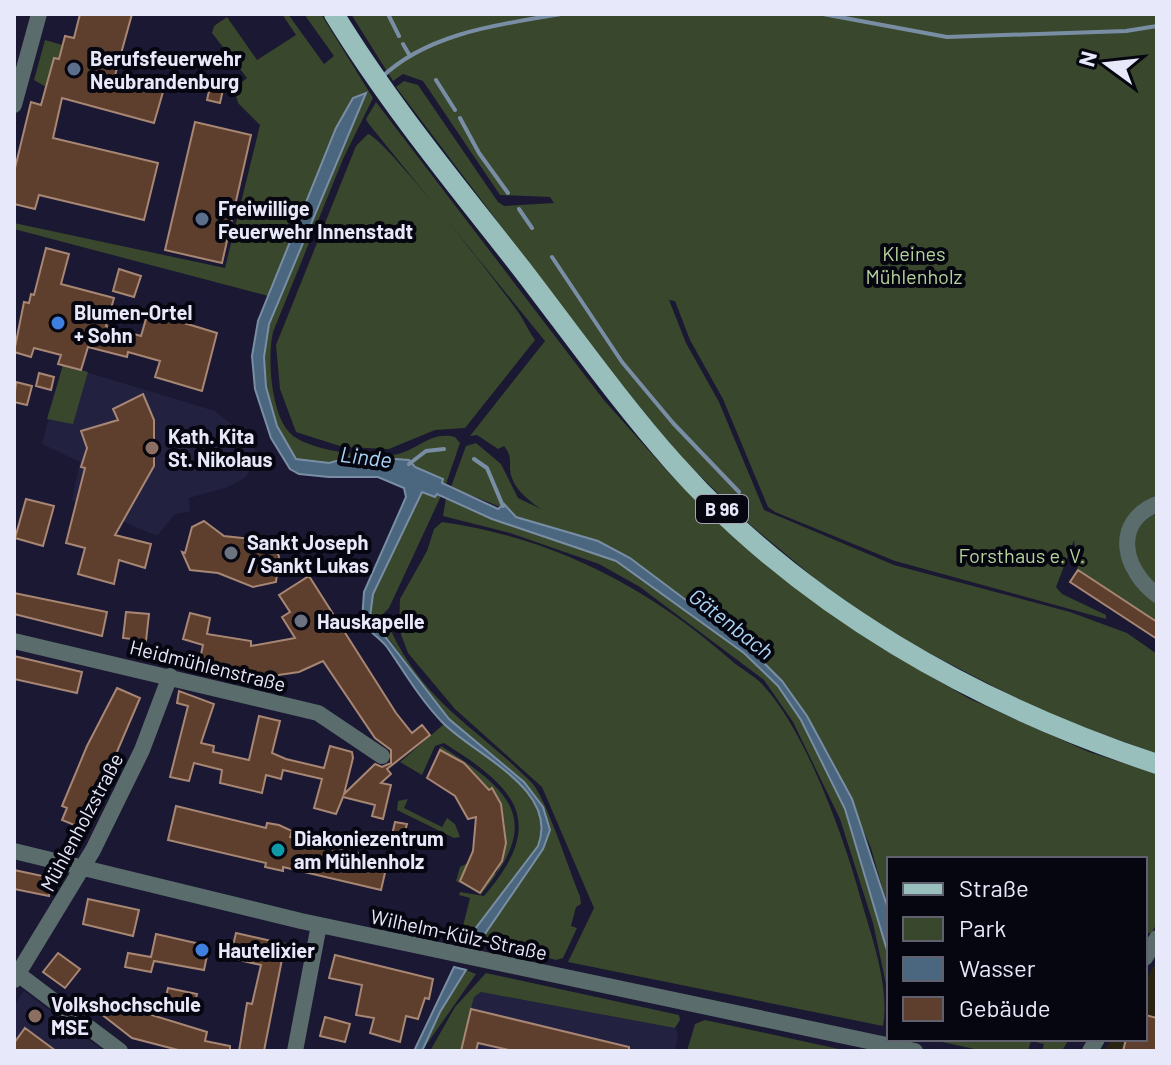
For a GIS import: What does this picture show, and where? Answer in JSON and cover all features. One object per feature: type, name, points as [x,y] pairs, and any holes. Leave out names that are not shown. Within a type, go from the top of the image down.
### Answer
[{"type":"main road","name":"B 96","points":[[334,14],[402,115],[609,386],[676,465],[743,529],[812,588],[887,641],[960,683],[1038,721],[1157,764]]},
{"type":"street","points":[[14,105],[39,14]]},
{"type":"street","points":[[14,36],[32,40]]},
{"type":"street","points":[[1157,504],[1141,513],[1133,524],[1127,551],[1136,576],[1157,595]]},
{"type":"street","name":"Heidmühlenstraße","points":[[14,641],[318,713],[382,756]]},
{"type":"street","name":"Mühlenholzstraße","points":[[16,977],[85,867],[142,750],[170,676]]},
{"type":"street","name":"Wilhelm-Külz-Straße","points":[[14,851],[319,925],[915,1051]]},
{"type":"street","points":[[295,1051],[319,925]]},
{"type":"street","points":[[16,977],[120,1051]]},
{"type":"shaded area","name":"Kath. Kita St. Nikolaus","points":[[63,365],[215,411],[249,438],[256,452],[253,466],[246,477],[228,487],[189,498],[190,512],[175,514],[157,536],[72,500],[80,462],[42,444]]},
{"type":"shaded area","points":[[1157,961],[1157,1051],[1104,1051],[1110,1041],[1147,1041],[1147,978]]},
{"type":"shaded area","name":"Volkshochschule MSE","points":[[24,991],[104,1051],[14,1051],[14,1005]]},
{"type":"shaded area","points":[[481,992],[675,1028],[678,1034],[675,1051],[461,1051],[474,997]]},
{"type":"green space","points":[[282,14],[288,14],[324,64],[334,56],[304,14],[321,14],[373,98],[343,159],[273,332],[270,356],[278,413],[290,433],[298,439],[341,452],[398,454],[432,438],[455,437],[460,443],[446,484],[442,482],[443,479],[415,467],[409,460],[355,456],[329,463],[296,459],[278,432],[268,395],[265,357],[269,324],[366,95],[353,98],[336,128],[268,296],[14,229],[14,223],[225,268],[260,125],[238,103],[234,88],[247,78],[212,33],[214,26],[227,17],[257,60],[296,35]]},
{"type":"green space","name":"Kleines Mühlenholz","points":[[351,14],[1157,14],[1157,495],[1142,504],[1136,512],[1123,552],[1126,571],[1131,579],[1157,603],[1157,622],[1078,570],[1074,540],[1056,587],[1062,594],[1106,615],[1106,619],[895,561],[775,512],[768,507],[723,399],[690,340],[675,301],[669,300],[686,343],[719,402],[764,510],[894,565],[1070,612],[1127,633],[1157,654],[1157,754],[1045,713],[894,635],[818,581],[747,522],[682,458],[618,381],[396,87],[404,81],[418,85],[498,202],[504,206],[554,203],[550,197],[500,195],[423,81],[403,74],[393,81]]},
{"type":"green space","points":[[45,40],[62,45],[59,59],[54,58],[46,87],[34,80]]},
{"type":"green space","points":[[376,102],[603,399],[668,472],[735,536],[882,648],[968,698],[1089,752],[1157,774],[1157,923],[1151,934],[1147,932],[1147,857],[887,857],[887,905],[871,848],[830,756],[782,681],[747,646],[598,541],[516,517],[494,504],[451,487],[466,446],[476,443],[501,464],[518,498],[541,509],[513,482],[509,455],[504,446],[498,449],[477,435],[470,436],[545,341],[366,119]]},
{"type":"green space","points":[[368,134],[396,160],[442,214],[516,309],[535,340],[465,428],[435,430],[389,449],[343,447],[296,432],[280,389],[276,345],[356,146]]},
{"type":"green space","points":[[63,365],[88,372],[73,424],[47,419]]},
{"type":"green space","points":[[422,492],[441,496],[389,608],[374,623],[369,608],[373,594]]},
{"type":"green space","points":[[446,498],[492,519],[616,561],[744,653],[778,686],[801,720],[845,809],[887,950],[887,989],[873,923],[840,819],[793,722],[764,680],[640,587],[599,564],[510,533],[443,516]]},
{"type":"green space","points":[[1157,513],[1157,587],[1137,558],[1134,538],[1137,529]]},
{"type":"green space","points":[[442,522],[523,540],[598,570],[667,610],[761,683],[777,702],[807,754],[844,844],[878,961],[884,994],[883,1026],[568,962],[594,908],[542,787],[455,709],[408,653],[399,629],[400,599],[427,551],[434,529]]},
{"type":"green space","points":[[385,627],[391,631],[405,657],[437,697],[538,791],[580,896],[581,904],[576,907],[571,926],[577,928],[563,958],[556,960],[509,947],[478,944],[543,849],[550,830],[543,807],[524,782],[449,719],[382,630]]},
{"type":"green space","points":[[444,724],[512,776],[537,809],[541,827],[538,846],[466,941],[459,939],[461,929],[450,927],[452,924],[463,926],[470,898],[459,895],[460,892],[484,896],[504,870],[515,847],[519,827],[515,809],[506,792],[490,776],[444,743],[435,746],[422,775],[400,762]]},
{"type":"green space","points":[[441,746],[486,778],[511,809],[515,827],[511,846],[496,874],[505,841],[504,820],[497,799],[492,788],[489,790],[464,763],[441,750],[427,778]]},
{"type":"green space","points":[[408,799],[404,808],[442,827],[447,818],[455,824],[460,837],[454,838],[397,810],[398,801]]},
{"type":"green space","points":[[468,863],[460,881],[480,893],[492,873],[496,874],[481,894],[456,881],[460,867]]},
{"type":"green space","points":[[466,970],[476,974],[422,1051],[440,1012]]},
{"type":"green space","points":[[486,973],[679,1015],[680,1020],[675,1028],[481,992],[474,997],[461,1051],[430,1051],[455,1007]]},
{"type":"green space","points":[[705,1020],[848,1051],[687,1051],[695,1024]]},
{"type":"green space","points":[[937,1041],[1031,1041],[1028,1051],[984,1051]]},
{"type":"green space","points":[[1031,1041],[1068,1041],[1062,1051],[1042,1051],[1044,1044]]},
{"type":"water","points":[[366,93],[269,324],[264,357],[266,387],[277,426],[296,459],[329,463],[355,456],[409,460],[415,467],[443,479],[442,483],[498,509],[504,504],[516,517],[598,541],[630,558],[747,646],[782,681],[807,716],[852,799],[887,906],[887,950],[845,809],[801,720],[778,686],[744,653],[616,561],[492,519],[437,494],[435,497],[422,492],[373,594],[370,617],[449,719],[524,782],[543,807],[550,830],[543,849],[478,944],[466,941],[538,846],[542,826],[537,807],[526,790],[510,775],[442,722],[387,647],[362,620],[364,592],[406,497],[404,488],[378,477],[329,477],[299,474],[290,469],[271,438],[255,389],[252,356],[258,321],[336,128],[353,98]]},
{"type":"water","points":[[454,967],[466,970],[440,1012],[422,1051],[414,1051]]},
{"type":"building","points":[[80,14],[132,14],[114,79],[163,92],[154,123],[62,98],[53,138],[158,163],[144,220],[39,195],[35,209],[14,204],[14,172],[31,102],[41,105],[54,58],[59,59],[65,36],[74,38]]},
{"type":"building","points":[[211,82],[224,85],[220,103],[207,100]]},
{"type":"building","name":"Freiwillige Feuerwehr Innenstadt","points":[[195,122],[251,135],[222,263],[165,250]]},
{"type":"building","points":[[46,248],[69,254],[61,284],[114,298],[106,326],[141,336],[148,312],[217,333],[202,391],[155,377],[160,361],[128,352],[127,357],[88,347],[81,370],[58,364],[61,355],[34,348],[31,357],[14,352],[24,302],[29,303],[31,294],[34,295]]},
{"type":"building","points":[[119,269],[141,276],[134,297],[113,291]]},
{"type":"building","points":[[39,373],[54,377],[51,390],[36,386]]},
{"type":"building","points":[[16,382],[32,386],[27,405],[14,402]]},
{"type":"building","points":[[143,394],[154,420],[154,466],[115,535],[151,544],[145,568],[119,560],[114,584],[78,574],[85,548],[66,543],[85,468],[81,467],[87,448],[81,431],[118,420],[113,409]]},
{"type":"building","points":[[26,499],[54,506],[43,546],[15,538]]},
{"type":"building","name":"Sankt Joseph / Sankt Lukas","points":[[204,521],[224,536],[269,541],[279,556],[276,582],[253,587],[218,573],[190,570],[182,552],[185,553],[192,527]]},
{"type":"building","points":[[1078,570],[1157,622],[1157,639],[1070,582]]},
{"type":"building","points":[[309,576],[396,713],[412,733],[422,725],[430,735],[387,769],[391,774],[381,783],[391,785],[383,819],[372,816],[375,805],[343,797],[336,814],[314,808],[322,779],[283,770],[281,779],[266,775],[262,793],[220,783],[222,770],[194,763],[189,781],[170,777],[188,706],[177,703],[179,691],[214,704],[201,743],[214,746],[213,752],[249,760],[259,716],[280,721],[272,753],[286,759],[324,768],[330,746],[352,752],[344,794],[375,764],[382,767],[391,763],[391,750],[375,738],[323,661],[299,672],[265,677],[232,676],[198,668],[203,645],[183,639],[190,613],[210,618],[207,634],[251,641],[251,646],[295,638],[282,617],[290,612],[279,595]]},
{"type":"building","points":[[14,593],[107,612],[102,636],[14,614]]},
{"type":"building","points":[[126,612],[149,614],[146,641],[123,638]]},
{"type":"building","points":[[14,656],[82,672],[77,693],[14,679]]},
{"type":"building","points":[[117,688],[140,698],[84,829],[62,820],[67,808],[62,806],[87,746]]},
{"type":"building","points":[[440,750],[464,763],[489,790],[492,788],[501,804],[506,843],[502,861],[480,893],[460,881],[473,851],[476,817],[468,819],[455,796],[427,778]]},
{"type":"building","name":"Diakoniezentrum am Mühlenholz","points":[[176,806],[266,828],[267,823],[279,825],[292,831],[290,837],[388,860],[381,890],[283,867],[283,871],[265,867],[266,863],[168,840]]},
{"type":"building","points":[[395,822],[407,824],[402,842],[391,839]]},
{"type":"building","points":[[14,870],[52,878],[49,896],[14,889]]},
{"type":"building","points":[[88,899],[139,910],[133,936],[83,924]]},
{"type":"building","points":[[236,933],[285,944],[264,1051],[239,1051],[247,1003],[252,1004],[261,965],[230,958]]},
{"type":"building","points":[[156,934],[209,946],[204,970],[154,961],[151,972],[125,967],[128,953],[151,957]]},
{"type":"building","points":[[58,953],[80,969],[65,988],[43,972]]},
{"type":"building","points":[[335,955],[433,979],[429,999],[425,998],[418,1019],[406,1016],[400,1042],[370,1033],[374,1018],[356,1015],[362,985],[329,978]]},
{"type":"building","points":[[168,988],[197,994],[194,1006],[165,1001]]},
{"type":"building","points":[[103,1000],[207,1032],[205,1041],[230,1046],[230,1051],[182,1051],[132,1038],[96,1010]]},
{"type":"building","points":[[471,1009],[629,1047],[629,1051],[513,1051],[478,1043],[476,1051],[461,1051]]},
{"type":"building","points":[[1147,1016],[1157,1018],[1157,1051],[1123,1051],[1126,1041],[1147,1041]]},
{"type":"building","points":[[325,1017],[350,1024],[345,1042],[320,1036]]},
{"type":"building","points":[[25,1028],[56,1051],[14,1051],[14,1043]]},
{"type":"waterway","points":[[388,14],[399,36]]},
{"type":"waterway","name":"Linde","points":[[381,78],[420,50],[442,41],[490,27],[561,14]]},
{"type":"waterway","name":"Linde","points":[[823,14],[947,37],[1126,31],[1157,26]]},
{"type":"waterway","points":[[403,44],[410,56]]},
{"type":"waterway","points":[[436,80],[455,110]]},
{"type":"waterway","points":[[460,118],[479,153],[508,193]]},
{"type":"waterway","points":[[519,209],[532,228]]},
{"type":"waterway","points":[[552,257],[622,362],[673,423],[739,492]]},
{"type":"waterway","points":[[409,464],[426,451],[444,449]]},
{"type":"waterway","points":[[474,459],[487,468],[503,506]]},
{"type":"place","name":"Berufsfeuerwehr Neubrandenburg","points":[[74,69]]},
{"type":"place","name":"Freiwillige Feuerwehr Innenstadt","points":[[202,219]]},
{"type":"place","name":"Blumen-Ortel + Sohn","points":[[58,323]]},
{"type":"place","name":"Kath. Kita St. Nikolaus","points":[[152,448]]},
{"type":"place","name":"Sankt Joseph / Sankt Lukas","points":[[231,553]]},
{"type":"place","name":"Hauskapelle","points":[[301,621]]},
{"type":"place","name":"Diakoniezentrum am Mühlenholz","points":[[278,850]]},
{"type":"place","name":"Hautelixier","points":[[202,950]]},
{"type":"place","name":"Volkshochschule MSE","points":[[35,1016]]},
{"type":"park label","name":"Forsthaus e. V.","points":[[1022,555]]},
{"type":"water label","name":"Gätenbach","points":[[732,623]]}]
